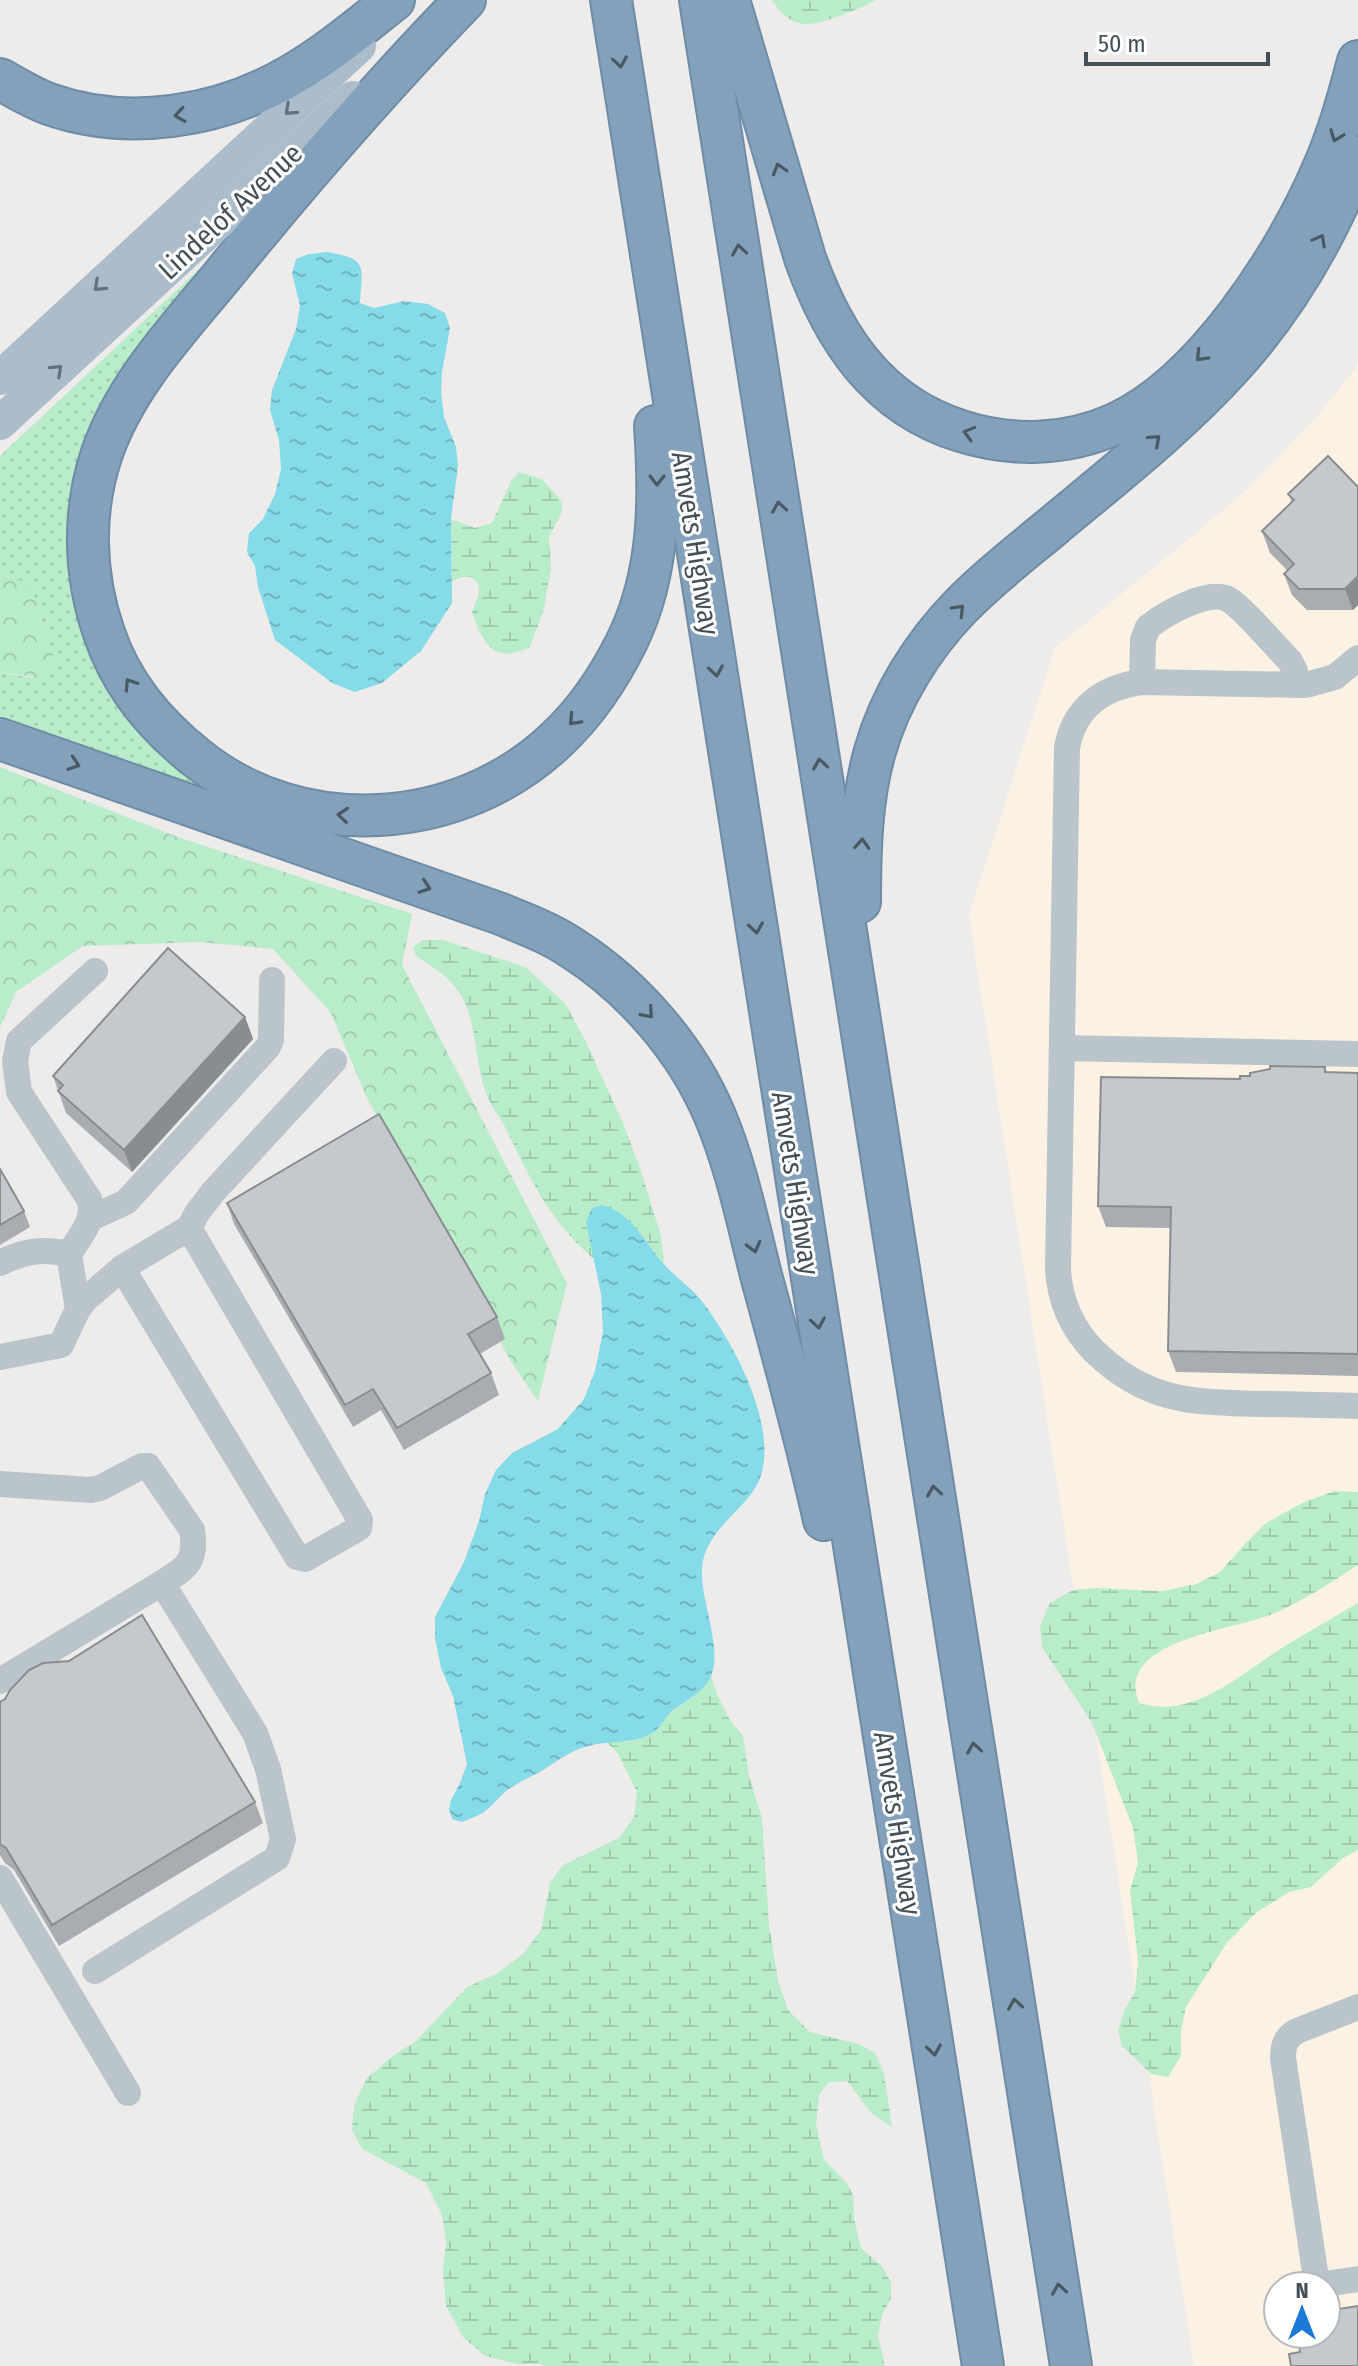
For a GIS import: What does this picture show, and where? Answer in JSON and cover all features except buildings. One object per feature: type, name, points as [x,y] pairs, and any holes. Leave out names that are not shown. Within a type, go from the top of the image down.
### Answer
[{"type":"highway","points":[[0,79],[49,104],[104,116],[165,117],[206,110],[258,93],[292,75],[394,0]]},
{"type":"highway","points":[[462,0],[351,122],[155,358],[125,402],[102,453],[93,486],[87,557],[97,612],[108,645],[124,677],[157,723],[212,770],[242,788],[290,806],[320,813],[392,815],[428,809],[479,791],[527,764],[556,740],[584,710],[608,674],[627,640],[646,589],[654,554],[657,516],[657,449],[650,344],[630,124]]},
{"type":"highway","name":"Amvets Highway","points":[[611,0],[983,2366]]},
{"type":"highway","points":[[700,0],[1071,2366]]},
{"type":"highway","points":[[729,0],[805,258],[818,294],[842,338],[875,380],[915,411],[957,430],[1012,442],[1063,440],[1114,425],[1144,408],[1207,350],[1266,275],[1303,211],[1341,123],[1358,61]]},
{"type":"highway","points":[[884,1173],[863,969],[860,897],[867,789],[879,737],[895,701],[936,635],[962,605],[1185,413],[1260,332],[1318,245],[1358,157]]},
{"type":"highway","points":[[0,739],[539,930],[600,967],[628,991],[654,1020],[709,1102],[733,1171],[814,1476],[924,1987]]},
{"type":"main road","name":"Lindelof Avenue","points":[[0,378],[409,0]]},
{"type":"main road","name":"Lindelof Avenue","points":[[0,423],[462,0]]},
{"type":"street","points":[[1142,682],[1143,640],[1148,627],[1196,600],[1218,597],[1232,602],[1290,661],[1296,685]]},
{"type":"street","points":[[1358,658],[1344,671],[1325,681],[1296,685],[1142,682],[1111,689],[1093,700],[1078,718],[1069,736],[1058,1279],[1069,1314],[1084,1340],[1130,1380],[1157,1393],[1208,1403],[1358,1406]]},
{"type":"street","points":[[78,1309],[69,1254],[91,1218],[93,1208],[19,1092],[15,1061],[19,1041],[95,971]]},
{"type":"street","points":[[91,1218],[126,1202],[268,1047],[271,1040],[272,980]]},
{"type":"street","points":[[1062,1048],[1358,1054]]},
{"type":"street","points":[[0,1357],[61,1345],[78,1309],[98,1287],[122,1268],[189,1228],[214,1191],[334,1061]]},
{"type":"street","points":[[122,1268],[297,1557],[305,1559],[359,1528],[360,1520],[189,1228]]},
{"type":"street","points":[[0,1263],[26,1252],[51,1250],[69,1254]]},
{"type":"street","points":[[0,1484],[91,1490],[148,1466],[192,1530],[194,1541],[194,1553],[189,1564],[0,1681]]},
{"type":"street","points":[[95,1971],[268,1865],[277,1858],[283,1839],[270,1777],[255,1733],[162,1583]]},
{"type":"street","points":[[0,1878],[128,2093]]},
{"type":"street","points":[[1312,2270],[1284,2047],[1293,2034],[1358,2007]]},
{"type":"shaded area","points":[[1358,365],[1358,2366],[1194,2366],[969,915],[1055,648],[1244,492],[1314,420]]},
{"type":"green space","points":[[772,0],[876,0],[829,20],[802,24],[784,15]]},
{"type":"green space","points":[[214,255],[125,372],[81,625],[109,691],[154,743],[216,789],[214,799],[0,722],[0,672],[33,678],[42,624],[38,602],[4,579],[0,580],[0,456]]},
{"type":"green space","points":[[519,472],[542,479],[562,502],[562,512],[549,537],[551,568],[544,609],[530,647],[507,654],[492,648],[476,624],[472,613],[479,593],[478,583],[470,577],[461,577],[452,582],[451,519],[475,528],[492,523],[511,481]]},
{"type":"green space","points":[[18,579],[28,586],[38,602],[54,658],[53,667],[42,678],[0,672],[0,580]]},
{"type":"green space","points":[[0,767],[175,836],[412,914],[402,965],[567,1283],[538,1401],[511,1362],[366,1096],[331,1013],[273,949],[200,942],[83,946],[16,992],[0,1027]]},
{"type":"green space","points":[[423,940],[443,940],[525,967],[565,1003],[623,1123],[661,1236],[664,1265],[645,1239],[586,1223],[594,1259],[554,1216],[487,1096],[471,1019],[462,996],[445,977],[416,956],[413,947]]},
{"type":"green space","points":[[1335,1491],[1358,1492],[1358,1565],[1277,1612],[1162,1650],[1145,1664],[1136,1681],[1139,1703],[1159,1707],[1199,1699],[1358,1603],[1358,1850],[1343,1858],[1311,1887],[1289,1892],[1257,1912],[1226,1944],[1186,2007],[1181,2030],[1181,2056],[1168,2077],[1151,2074],[1122,2046],[1118,2031],[1135,1992],[1138,1961],[1130,1891],[1138,1862],[1133,1828],[1092,1723],[1042,1647],[1040,1626],[1050,1603],[1073,1590],[1163,1591],[1196,1584],[1220,1572],[1266,1523],[1302,1503]]},
{"type":"green space","points":[[711,1676],[730,1720],[743,1736],[749,1776],[762,1818],[769,1925],[778,1980],[788,2010],[810,2032],[859,2044],[875,2053],[884,2073],[892,2127],[872,2114],[847,2081],[829,2082],[819,2095],[816,2124],[824,2160],[846,2182],[853,2195],[854,2219],[861,2248],[882,2266],[891,2282],[891,2298],[882,2315],[878,2336],[885,2366],[545,2366],[517,2364],[485,2356],[463,2337],[446,2306],[443,2271],[446,2241],[442,2215],[426,2183],[362,2149],[352,2130],[354,2105],[367,2078],[416,2041],[467,1987],[496,1974],[523,1954],[541,1930],[550,1883],[563,1865],[619,1838],[634,1817],[637,1792],[617,1752],[605,1741],[627,1742],[655,1731]]},
{"type":"water","points":[[327,252],[350,258],[360,266],[360,303],[374,308],[404,301],[428,304],[445,313],[450,328],[441,392],[444,417],[456,447],[458,466],[451,519],[452,603],[421,651],[382,683],[355,692],[332,683],[275,640],[258,587],[255,566],[247,552],[249,533],[263,519],[275,494],[281,469],[279,440],[270,410],[272,390],[296,329],[300,306],[292,273],[296,259]]},
{"type":"water","points":[[602,1205],[620,1213],[636,1228],[667,1267],[699,1298],[728,1340],[749,1384],[763,1430],[762,1472],[757,1485],[711,1540],[705,1553],[702,1581],[713,1638],[714,1665],[704,1687],[671,1712],[647,1736],[574,1751],[510,1788],[484,1812],[462,1822],[452,1819],[449,1809],[467,1764],[453,1696],[441,1668],[435,1638],[435,1617],[464,1562],[485,1494],[496,1470],[512,1453],[558,1429],[584,1399],[595,1371],[603,1332],[601,1294],[586,1223],[592,1208]]}]
